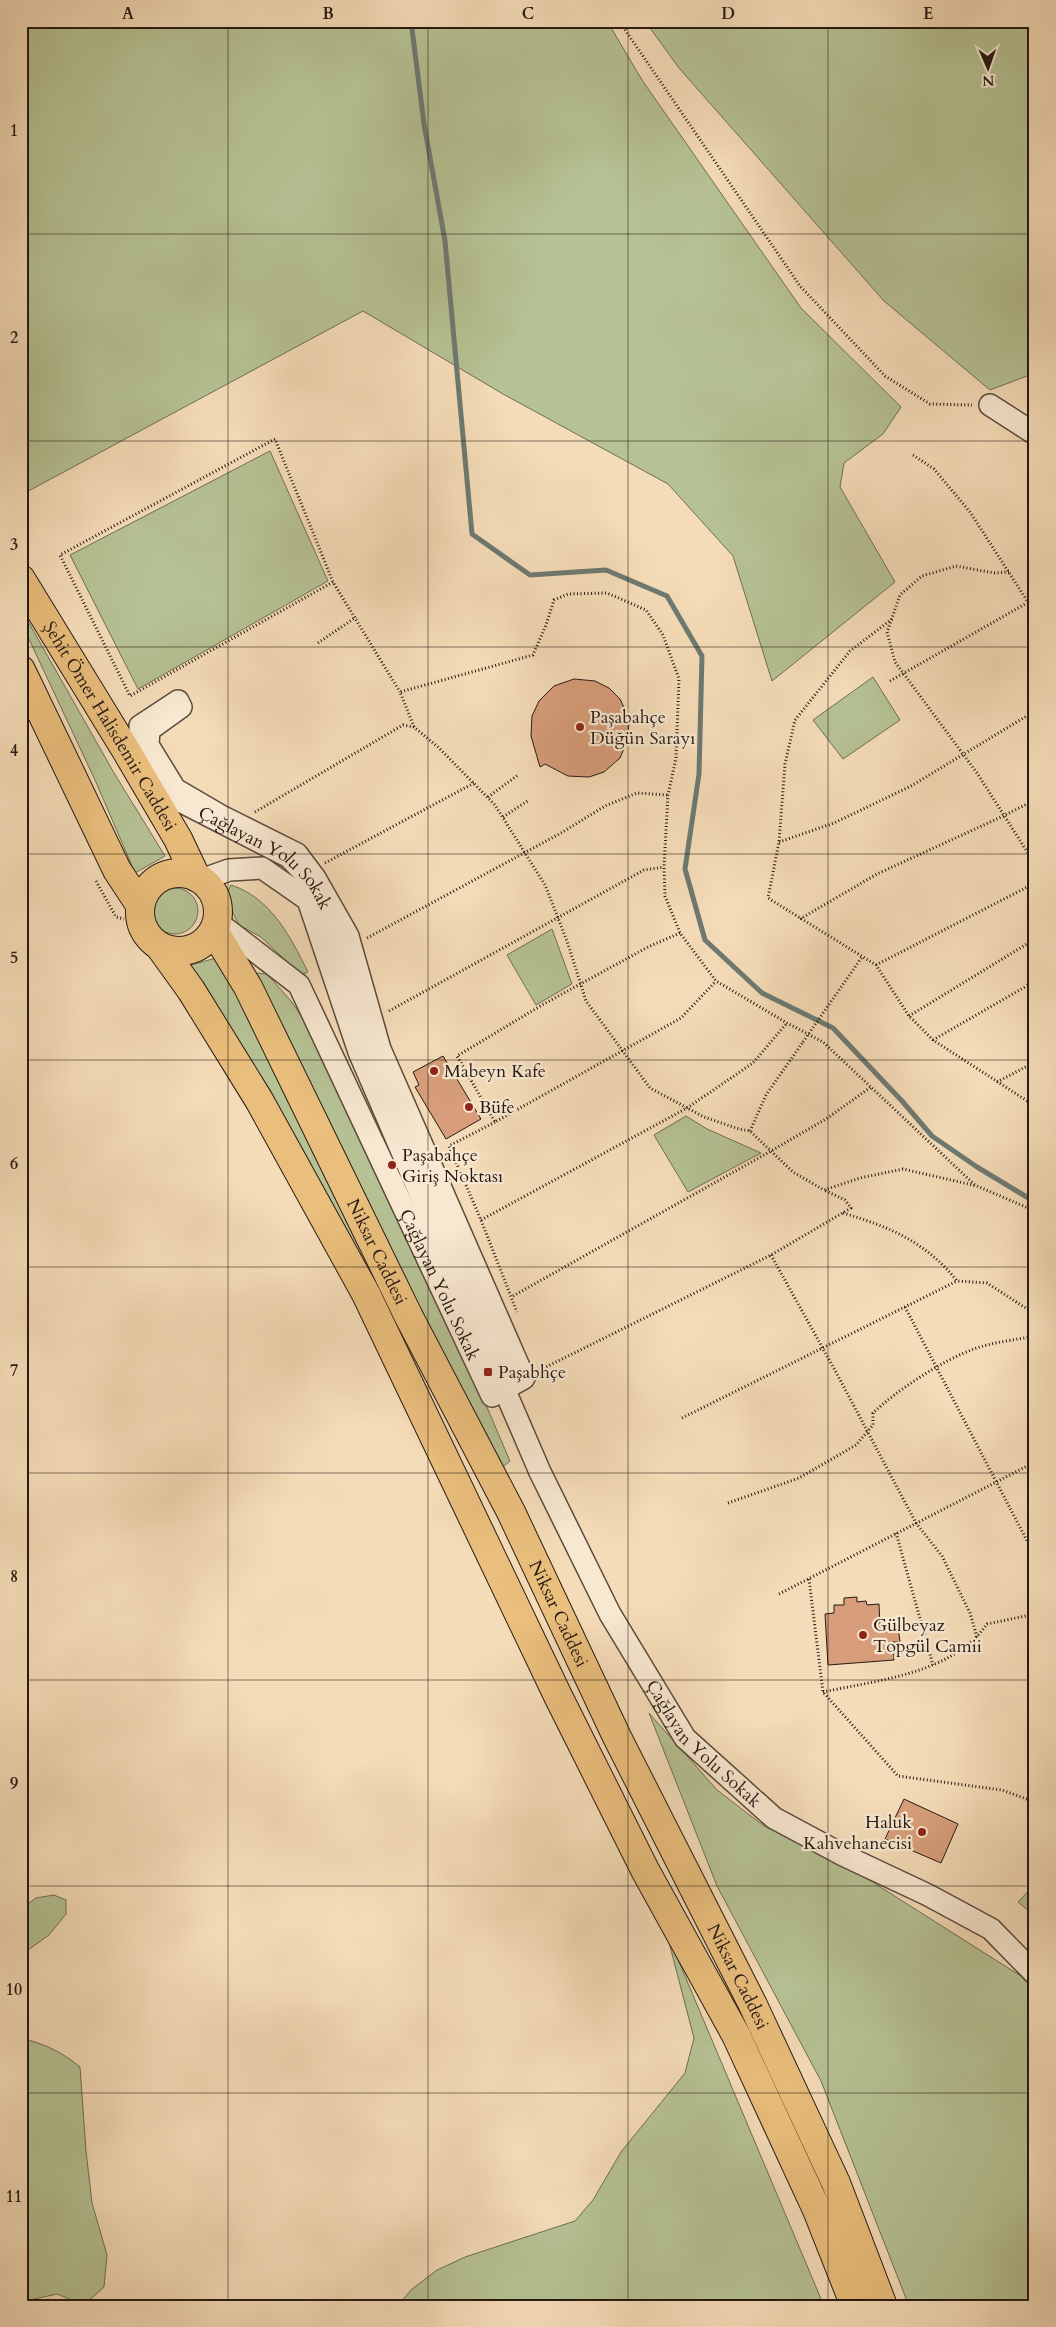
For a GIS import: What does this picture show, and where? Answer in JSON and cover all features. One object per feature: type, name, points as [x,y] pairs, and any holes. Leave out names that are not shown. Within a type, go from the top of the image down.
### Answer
[{"type":"main road","name":"Şehit Ömer Halisdemir Caddesi","points":[[21,578],[127,752],[178,839],[198,878]]},
{"type":"main road","points":[[21,670],[118,870],[140,905]]},
{"type":"main road","points":[[175,873],[198,878],[210,889],[216,901],[218,914],[215,926],[197,947],[184,951],[172,951],[160,947],[150,940],[143,929],[140,918],[140,905],[148,888],[162,877],[175,873]]},
{"type":"main road","name":"Niksar Caddesi","points":[[215,926],[248,986],[409,1317],[511,1512],[617,1737],[753,2006],[836,2183],[883,2306]]},
{"type":"main road","name":"Niksar Caddesi","points":[[160,947],[190,990],[259,1100],[366,1294],[558,1696],[645,1870],[736,2035],[817,2210],[855,2306]]},
{"type":"street","points":[[990,405],[1035,434]]},
{"type":"street","name":"Çağlayan Yolu Sokak","points":[[215,926],[299,984],[492,1396],[503,1386],[516,1377],[376,1053],[342,937],[313,882],[289,857],[174,798],[140,747],[140,726],[178,701],[181,707],[149,730],[148,745],[175,789],[297,854],[311,871],[348,936],[380,1049],[524,1378],[503,1386]]},
{"type":"street","name":"Çağlayan Yolu Sokak","points":[[198,878],[228,870],[262,868],[308,900],[335,986],[359,1052],[540,1472],[610,1614],[686,1738],[774,1818],[843,1855],[928,1895],[990,1929],[1035,1974]]},
{"type":"street","points":[[305,997],[335,986]]},
{"type":"path","points":[[619,21],[800,286],[885,376],[930,404],[990,405]]},
{"type":"path","points":[[333,582],[130,696],[60,555],[275,439],[333,582],[400,692],[414,727],[438,747],[488,797],[503,817],[545,885],[558,917],[586,1001],[622,1052],[650,1088],[704,1117],[750,1131],[793,1172],[846,1200],[851,1208],[770,1255],[535,1372]]},
{"type":"path","points":[[913,455],[934,469],[970,512],[1035,614]]},
{"type":"path","points":[[1009,572],[994,573],[956,566],[922,576],[900,595],[887,632],[895,662],[963,754],[1035,864]]},
{"type":"path","points":[[400,692],[533,655],[554,600],[568,594],[607,593],[646,610],[663,635],[679,679],[676,758],[668,795],[664,867],[666,896],[680,933],[716,981],[823,1042],[977,1186]]},
{"type":"path","points":[[890,681],[1027,603]]},
{"type":"path","points":[[318,643],[356,617]]},
{"type":"path","points":[[892,619],[850,651],[795,720],[785,764],[779,842],[768,898],[876,965],[909,1016],[933,1040],[996,1083],[1035,1106]]},
{"type":"path","points":[[779,842],[834,823],[911,786],[1035,712]]},
{"type":"path","points":[[239,824],[266,804],[403,725],[414,727]]},
{"type":"path","points":[[488,797],[518,775]]},
{"type":"path","points":[[311,871],[474,783]]},
{"type":"path","points":[[351,947],[605,806],[637,793],[668,795]]},
{"type":"path","points":[[503,817],[529,800]]},
{"type":"path","points":[[800,919],[877,874],[1035,800]]},
{"type":"path","points":[[372,1020],[644,870],[664,867]]},
{"type":"path","points":[[876,965],[1035,884]]},
{"type":"path","points":[[495,1122],[457,1056],[542,1005],[580,986],[648,947],[680,933]]},
{"type":"path","points":[[909,1016],[1035,939]]},
{"type":"path","points":[[750,1131],[766,1095],[862,957]]},
{"type":"path","points":[[518,1315],[513,1296],[482,1220],[449,1146],[681,1018],[716,981]]},
{"type":"path","points":[[933,1040],[1035,982]]},
{"type":"path","points":[[482,1220],[687,1108],[753,1063],[787,1023]]},
{"type":"path","points":[[996,1083],[1035,1062]]},
{"type":"path","points":[[513,1296],[826,1119],[871,1087]]},
{"type":"path","points":[[824,1190],[860,1178],[903,1169],[977,1186],[1035,1211]]},
{"type":"path","points":[[842,1212],[874,1222],[918,1243],[943,1263],[957,1281]]},
{"type":"path","points":[[770,1255],[823,1348],[916,1523],[942,1556],[970,1613],[977,1637]]},
{"type":"path","points":[[682,1418],[957,1281],[987,1283],[1035,1314]]},
{"type":"path","points":[[905,1307],[1035,1556]]},
{"type":"path","points":[[728,1502],[799,1478],[856,1444],[872,1425],[873,1413],[884,1402],[906,1385],[936,1368],[974,1349],[1035,1336]]},
{"type":"path","points":[[779,1594],[1035,1462]]},
{"type":"path","points":[[896,1533],[933,1665]]},
{"type":"path","points":[[809,1579],[823,1692],[898,1776],[1002,1790],[1035,1802]]},
{"type":"path","points":[[823,1692],[933,1665],[964,1647],[977,1637],[987,1624],[1035,1614]]},
{"type":"green space","points":[[21,21],[607,21],[642,80],[801,308],[901,407],[883,434],[844,463],[840,487],[895,582],[772,681],[733,556],[668,484],[503,394],[363,311],[21,495]]},
{"type":"green space","points":[[645,21],[1035,21],[1035,373],[990,390],[884,301],[679,68]]},
{"type":"green space","points":[[270,451],[328,581],[138,689],[70,555]]},
{"type":"green space","points":[[21,609],[114,773],[165,856],[135,873],[95,780],[21,622]]},
{"type":"green space","points":[[873,677],[900,720],[843,759],[813,720]]},
{"type":"green space","points":[[231,885],[257,899],[278,920],[308,972],[301,975],[261,937],[239,925],[228,903],[227,894]]},
{"type":"green space","points":[[175,888],[188,892],[194,898],[198,911],[194,924],[188,930],[175,934],[162,930],[156,924],[152,911],[156,898],[162,892]]},
{"type":"green space","points":[[552,929],[572,984],[536,1005],[507,955]]},
{"type":"green space","points":[[223,956],[373,1269],[405,1342],[345,1231],[199,984],[191,965]]},
{"type":"green space","points":[[256,973],[267,974],[291,1001],[312,1031],[468,1363],[510,1461],[503,1467],[459,1393],[286,1045]]},
{"type":"green space","points":[[686,1116],[707,1129],[761,1153],[688,1192],[654,1135]]},
{"type":"green space","points":[[649,1713],[717,1790],[764,1826],[844,1864],[1035,1985],[1035,2306],[909,2306],[821,2081],[717,1886]]},
{"type":"green space","points":[[1035,1884],[1035,1916],[1018,1902]]},
{"type":"green space","points":[[54,1895],[66,1900],[66,1914],[49,1935],[21,1955],[21,1909],[36,1898]]},
{"type":"green space","points":[[666,1931],[824,2306],[397,2306],[412,2289],[437,2270],[465,2257],[575,2221],[593,2200],[621,2152],[685,2073],[694,2038]]},
{"type":"green space","points":[[21,2038],[53,2049],[80,2067],[92,2203],[107,2255],[104,2287],[84,2305],[57,2294],[21,2302]]},
{"type":"building","name":"Paşabahçe Düğün Sarayı","points":[[574,679],[595,681],[609,688],[620,699],[629,718],[628,739],[620,758],[604,772],[589,777],[568,776],[545,764],[540,767],[531,736],[532,716],[539,701],[554,686]]},
{"type":"building","points":[[443,1056],[481,1119],[446,1139],[415,1087],[419,1085],[413,1072]]},
{"type":"building","name":"Gülbeyaz Topgül Camii","points":[[857,1597],[857,1602],[866,1601],[867,1605],[879,1604],[880,1627],[898,1626],[900,1642],[893,1642],[894,1660],[828,1665],[825,1614],[834,1613],[834,1605],[844,1605],[844,1598]]},
{"type":"building","name":"Haluk Kahvehanecisi","points":[[904,1799],[958,1824],[941,1863],[885,1839]]},
{"type":"waterway","points":[[411,21],[424,124],[445,241],[472,534],[530,575],[606,570],[667,596],[702,656],[699,774],[685,869],[705,940],[762,993],[833,1028],[902,1101],[932,1136],[977,1167],[1035,1202]]},
{"type":"place","name":"Paşabahçe Düğün Sarayı","points":[[580,727]]},
{"type":"place","name":"Mabeyn Kafe","points":[[434,1071]]},
{"type":"place","name":"Büfe","points":[[469,1107]]},
{"type":"place","name":"Paşabahçe Giriş Noktası","points":[[392,1165]]},
{"type":"place","name":"Paşabhçe","points":[[488,1372]]},
{"type":"place","name":"Gülbeyaz Topgül Camii","points":[[863,1635]]},
{"type":"place","name":"Haluk Kahvehanecisi","points":[[922,1832]]}]
